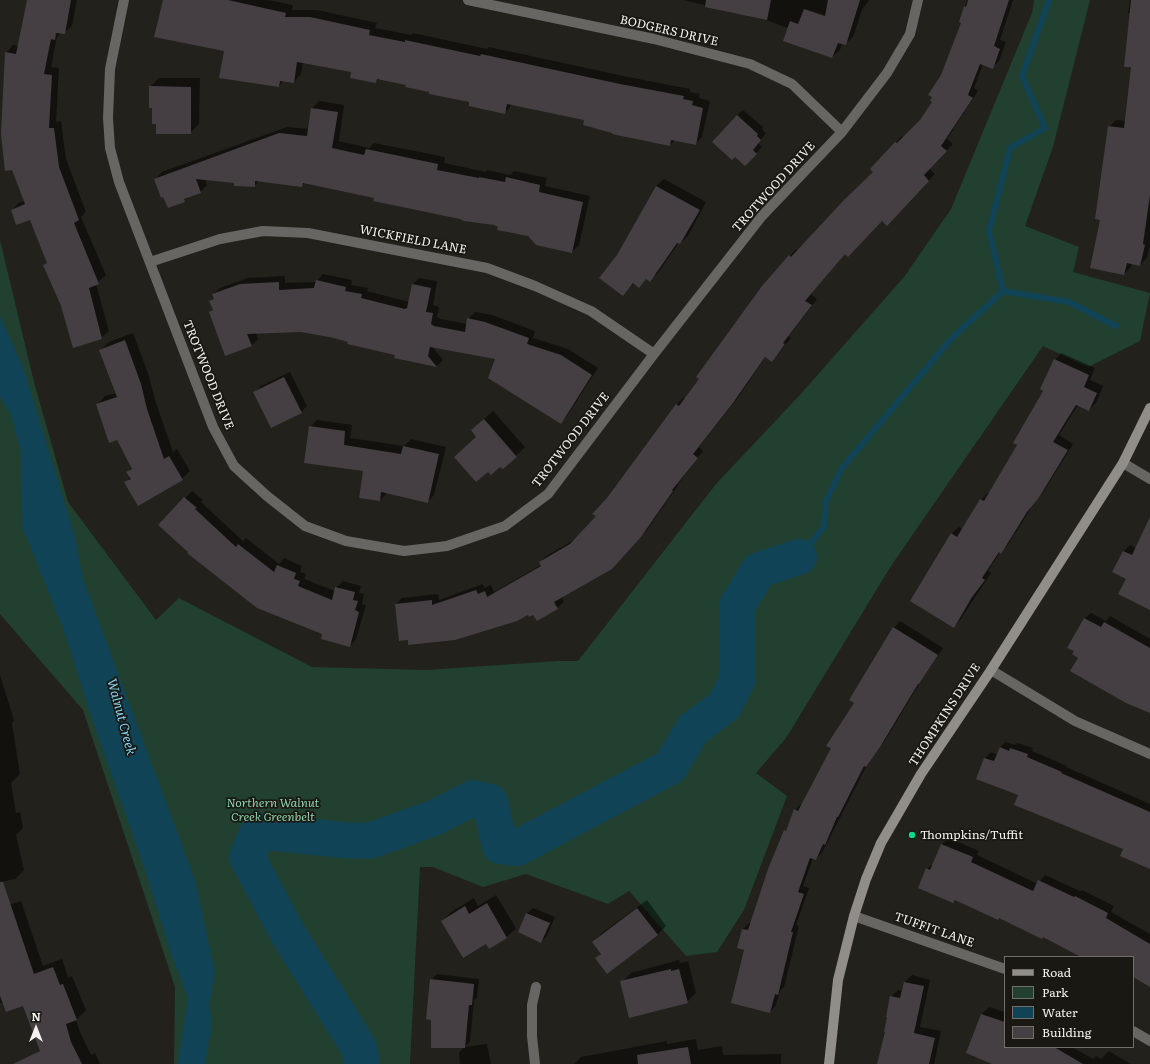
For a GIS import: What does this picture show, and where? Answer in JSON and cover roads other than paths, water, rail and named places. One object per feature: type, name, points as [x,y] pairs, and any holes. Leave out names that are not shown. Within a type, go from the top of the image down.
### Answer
[{"type":"street","name":"TROTWOOD DRIVE","points":[[124,0],[110,69],[108,118],[110,148],[119,182],[213,427],[234,466],[267,496],[305,526],[346,541],[404,551],[447,546],[505,526],[548,494],[654,354],[762,216],[842,132],[887,73],[910,34],[918,0]]},
{"type":"street","name":"BODGERS DRIVE","points":[[468,0],[654,39],[750,64],[792,84],[842,132]]},
{"type":"street","name":"WICKFIELD LANE","points":[[150,262],[220,239],[263,231],[308,233],[487,268],[535,286],[591,310],[654,354]]},
{"type":"street","name":"THOMPKINS DRIVE","points":[[829,1064],[838,980],[854,916],[866,879],[881,843],[921,774],[991,670],[1123,463],[1150,408]]},
{"type":"street","points":[[1123,463],[1150,479]]},
{"type":"street","points":[[991,670],[1075,721],[1150,754]]},
{"type":"street","name":"TUFFIT LANE","points":[[854,916],[1004,969]]},
{"type":"street","points":[[535,1064],[532,1036],[532,1005],[536,987]]},
{"type":"street","points":[[1134,1032],[1150,1041]]},
{"type":"water","name":"Walnut Creek","points":[[0,316],[24,370],[75,537],[83,579],[195,880],[215,972],[209,1005],[212,1025],[205,1064],[178,1064],[188,997],[172,957],[147,876],[91,716],[64,631],[22,526],[21,452],[11,415],[0,397]]},
{"type":"waterway","points":[[1003,291],[989,231],[1010,148],[1045,128],[1022,76],[1049,0]]},
{"type":"waterway","points":[[799,557],[824,527],[826,501],[842,468],[951,339],[1003,291],[1069,302],[1116,326]]},
{"type":"waterway","points":[[362,1064],[359,1048],[288,934],[247,857],[258,831],[342,840],[369,841],[434,818],[473,798],[490,802],[500,846],[517,848],[670,767],[693,729],[724,706],[737,681],[737,606],[759,570],[799,557]]},
{"type":"place","name":"Thompkins/Tuffit","points":[[912,835]]},
{"type":"park label","name":"Northern Walnut Creek Greenbelt","points":[[273,810]]}]
